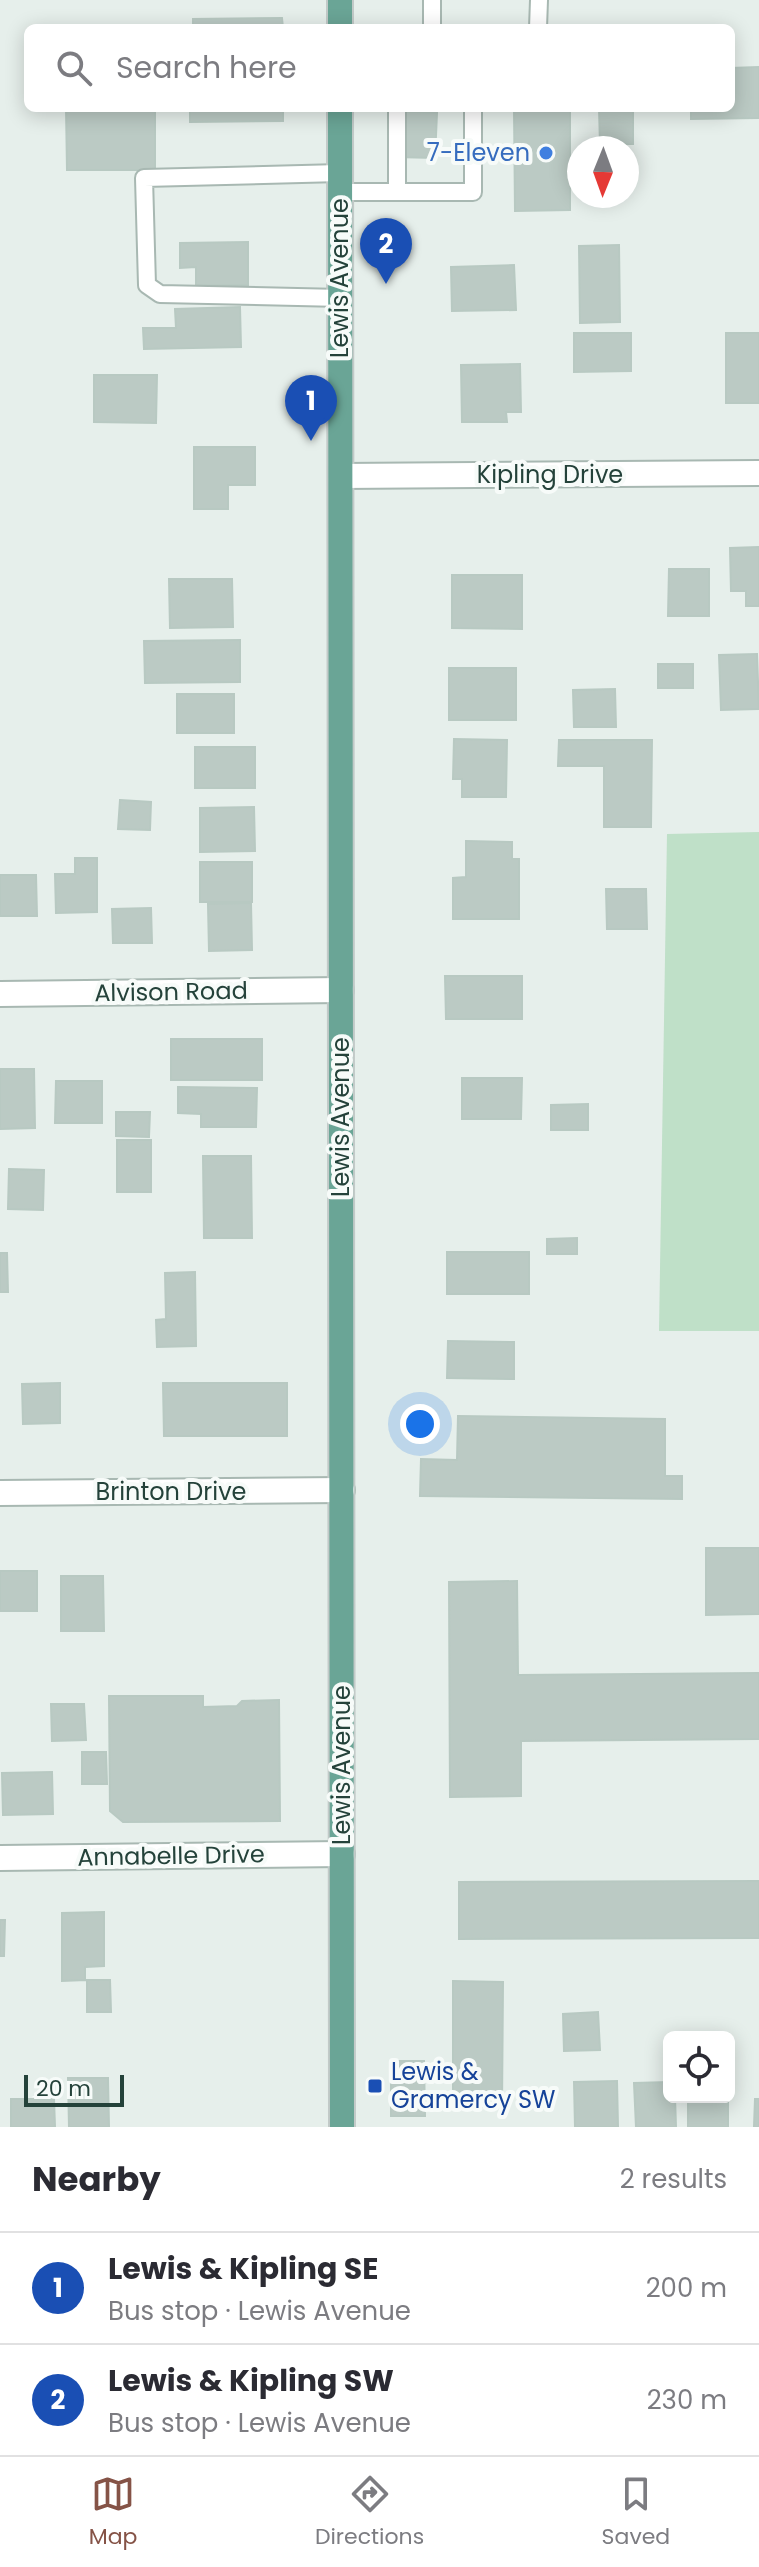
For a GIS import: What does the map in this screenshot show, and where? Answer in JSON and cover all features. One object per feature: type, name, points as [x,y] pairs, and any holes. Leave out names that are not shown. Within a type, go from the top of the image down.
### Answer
[{"type":"main road","points":[[340,0],[340,24]]},
{"type":"main road","name":"Lewis Avenue","points":[[340,112],[342,2127]]},
{"type":"street","name":"Kipling Drive","points":[[341,476],[759,473]]},
{"type":"street","name":"Alvison Road","points":[[0,994],[341,990]]},
{"type":"street","name":"Brinton Drive","points":[[0,1493],[342,1490]]},
{"type":"street","name":"Annabelle Drive","points":[[0,1858],[342,1854]]},
{"type":"lane","points":[[432,0],[432,24]]},
{"type":"lane","points":[[538,24],[539,0]]},
{"type":"lane","points":[[397,112],[397,192]]},
{"type":"lane","points":[[341,298],[160,294],[147,285],[144,178],[340,182],[397,192],[473,192],[473,112]]},
{"type":"green space","points":[[759,832],[759,1331],[659,1331],[667,834]]},
{"type":"building","points":[[282,18],[283,24],[193,24],[193,19]]},
{"type":"building","points":[[759,67],[759,118],[691,119],[691,112],[735,112],[735,68]]},
{"type":"building","points":[[66,112],[155,112],[155,170],[67,170]]},
{"type":"building","points":[[190,112],[283,112],[283,121],[190,122]]},
{"type":"building","points":[[396,112],[437,113],[435,158],[396,157]]},
{"type":"building","points":[[514,112],[570,112],[567,208],[570,210],[515,211]]},
{"type":"building","points":[[599,112],[633,112],[633,136],[600,136]]},
{"type":"building","points":[[248,242],[248,285],[196,285],[196,267],[180,268],[180,243]]},
{"type":"building","points":[[619,245],[620,322],[580,323],[579,246]]},
{"type":"building","points":[[514,265],[516,310],[452,311],[451,267]]},
{"type":"building","points":[[240,307],[241,347],[144,349],[143,328],[176,328],[175,309]]},
{"type":"building","points":[[574,333],[631,333],[631,371],[574,372]]},
{"type":"building","points":[[726,333],[759,333],[759,403],[726,403]]},
{"type":"building","points":[[520,364],[521,412],[506,412],[507,422],[462,422],[461,365]]},
{"type":"building","points":[[94,375],[157,375],[156,423],[94,422]]},
{"type":"building","points":[[194,447],[255,447],[255,485],[228,485],[228,509],[194,509]]},
{"type":"building","points":[[759,547],[759,606],[746,606],[746,591],[731,591],[730,548]]},
{"type":"building","points":[[669,569],[709,569],[709,616],[668,616]]},
{"type":"building","points":[[452,575],[522,575],[522,629],[452,628]]},
{"type":"building","points":[[169,579],[232,579],[233,627],[170,628]]},
{"type":"building","points":[[240,640],[240,682],[145,683],[144,641]]},
{"type":"building","points":[[757,654],[759,709],[721,710],[719,655]]},
{"type":"building","points":[[658,664],[693,664],[693,688],[658,688]]},
{"type":"building","points":[[449,668],[516,668],[516,720],[449,720]]},
{"type":"building","points":[[615,689],[616,727],[574,727],[573,690]]},
{"type":"building","points":[[177,694],[234,694],[234,733],[177,733]]},
{"type":"building","points":[[454,739],[507,740],[506,797],[462,797],[462,779],[453,779]]},
{"type":"building","points":[[559,740],[652,740],[651,827],[604,827],[604,766],[558,766]]},
{"type":"building","points":[[195,747],[255,747],[255,788],[195,788]]},
{"type":"building","points":[[120,800],[151,802],[150,830],[118,829]]},
{"type":"building","points":[[254,807],[255,851],[200,852],[200,808]]},
{"type":"building","points":[[466,841],[512,842],[512,859],[519,859],[519,919],[453,919],[453,878],[466,877]]},
{"type":"building","points":[[75,858],[97,858],[97,912],[56,913],[55,874],[75,874]]},
{"type":"building","points":[[200,862],[252,862],[252,902],[200,902]]},
{"type":"building","points":[[0,875],[36,875],[37,916],[0,916]]},
{"type":"building","points":[[606,889],[646,889],[647,929],[607,929]]},
{"type":"building","points":[[251,903],[252,950],[209,951],[208,904]]},
{"type":"building","points":[[151,908],[152,943],[113,943],[112,909]]},
{"type":"building","points":[[445,976],[522,976],[522,1019],[446,1019]]},
{"type":"building","points":[[171,1039],[262,1039],[262,1080],[171,1080]]},
{"type":"building","points":[[0,1069],[34,1069],[35,1128],[0,1129]]},
{"type":"building","points":[[462,1078],[522,1078],[521,1119],[462,1119]]},
{"type":"building","points":[[56,1081],[102,1081],[102,1123],[55,1123]]},
{"type":"building","points":[[178,1087],[257,1088],[256,1127],[201,1127],[201,1114],[178,1113]]},
{"type":"building","points":[[588,1104],[588,1130],[551,1130],[551,1105]]},
{"type":"building","points":[[116,1112],[150,1112],[149,1137],[116,1136]]},
{"type":"building","points":[[117,1140],[151,1140],[151,1192],[117,1192]]},
{"type":"building","points":[[203,1156],[251,1156],[252,1238],[204,1238]]},
{"type":"building","points":[[9,1169],[44,1170],[43,1210],[8,1209]]},
{"type":"building","points":[[577,1238],[577,1254],[547,1254],[547,1239]]},
{"type":"building","points":[[447,1252],[529,1252],[529,1294],[447,1294]]},
{"type":"building","points":[[0,1253],[7,1253],[8,1292],[0,1292]]},
{"type":"building","points":[[195,1272],[196,1346],[157,1347],[156,1320],[166,1319],[165,1273]]},
{"type":"building","points":[[448,1341],[514,1342],[514,1379],[447,1378]]},
{"type":"building","points":[[60,1383],[60,1423],[23,1424],[22,1384]]},
{"type":"building","points":[[163,1383],[287,1383],[287,1436],[164,1436]]},
{"type":"building","points":[[458,1416],[665,1419],[665,1476],[682,1476],[682,1499],[420,1496],[421,1459],[457,1460]]},
{"type":"building","points":[[706,1548],[759,1548],[759,1614],[706,1615]]},
{"type":"building","points":[[0,1571],[37,1571],[37,1611],[0,1611]]},
{"type":"building","points":[[61,1576],[103,1576],[104,1631],[61,1631]]},
{"type":"building","points":[[517,1581],[518,1675],[759,1673],[759,1739],[521,1741],[521,1796],[450,1797],[449,1582]]},
{"type":"building","points":[[109,1696],[203,1696],[203,1707],[279,1700],[280,1821],[123,1822],[110,1811]]},
{"type":"building","points":[[51,1704],[84,1704],[86,1740],[52,1741]]},
{"type":"building","points":[[82,1752],[106,1752],[107,1784],[82,1784]]},
{"type":"building","points":[[52,1772],[53,1814],[3,1815],[2,1773]]},
{"type":"building","points":[[759,1881],[759,1938],[459,1939],[459,1882]]},
{"type":"building","points":[[104,1912],[104,1966],[85,1967],[85,1980],[62,1981],[62,1913]]},
{"type":"building","points":[[0,1920],[5,1920],[4,1956],[0,1956]]},
{"type":"building","points":[[87,1980],[110,1980],[111,2012],[87,2012]]},
{"type":"building","points":[[453,1981],[503,1982],[502,2107],[453,2107]]},
{"type":"building","points":[[598,2012],[600,2050],[564,2051],[563,2014]]},
{"type":"building","points":[[391,2061],[424,2061],[425,2116],[391,2116]]},
{"type":"building","points":[[68,2078],[108,2078],[109,2127],[69,2127]]},
{"type":"building","points":[[617,2081],[618,2127],[575,2127],[574,2082]]},
{"type":"building","points":[[663,2082],[663,2103],[675,2103],[676,2127],[636,2127],[634,2083]]},
{"type":"building","points":[[11,2099],[54,2099],[55,2127],[11,2127]]},
{"type":"building","points":[[755,2099],[759,2099],[759,2127],[754,2127]]},
{"type":"building","points":[[688,2103],[728,2103],[728,2127],[688,2127]]},
{"type":"place","name":"7-Eleven","points":[[546,153]]},
{"type":"place","name":"Lewis & Kipling SW","points":[[386,284]]},
{"type":"place","name":"Lewis & Kipling SE","points":[[311,441]]},
{"type":"place","name":"Lewis & Gramercy SW","points":[[375,2086]]}]
